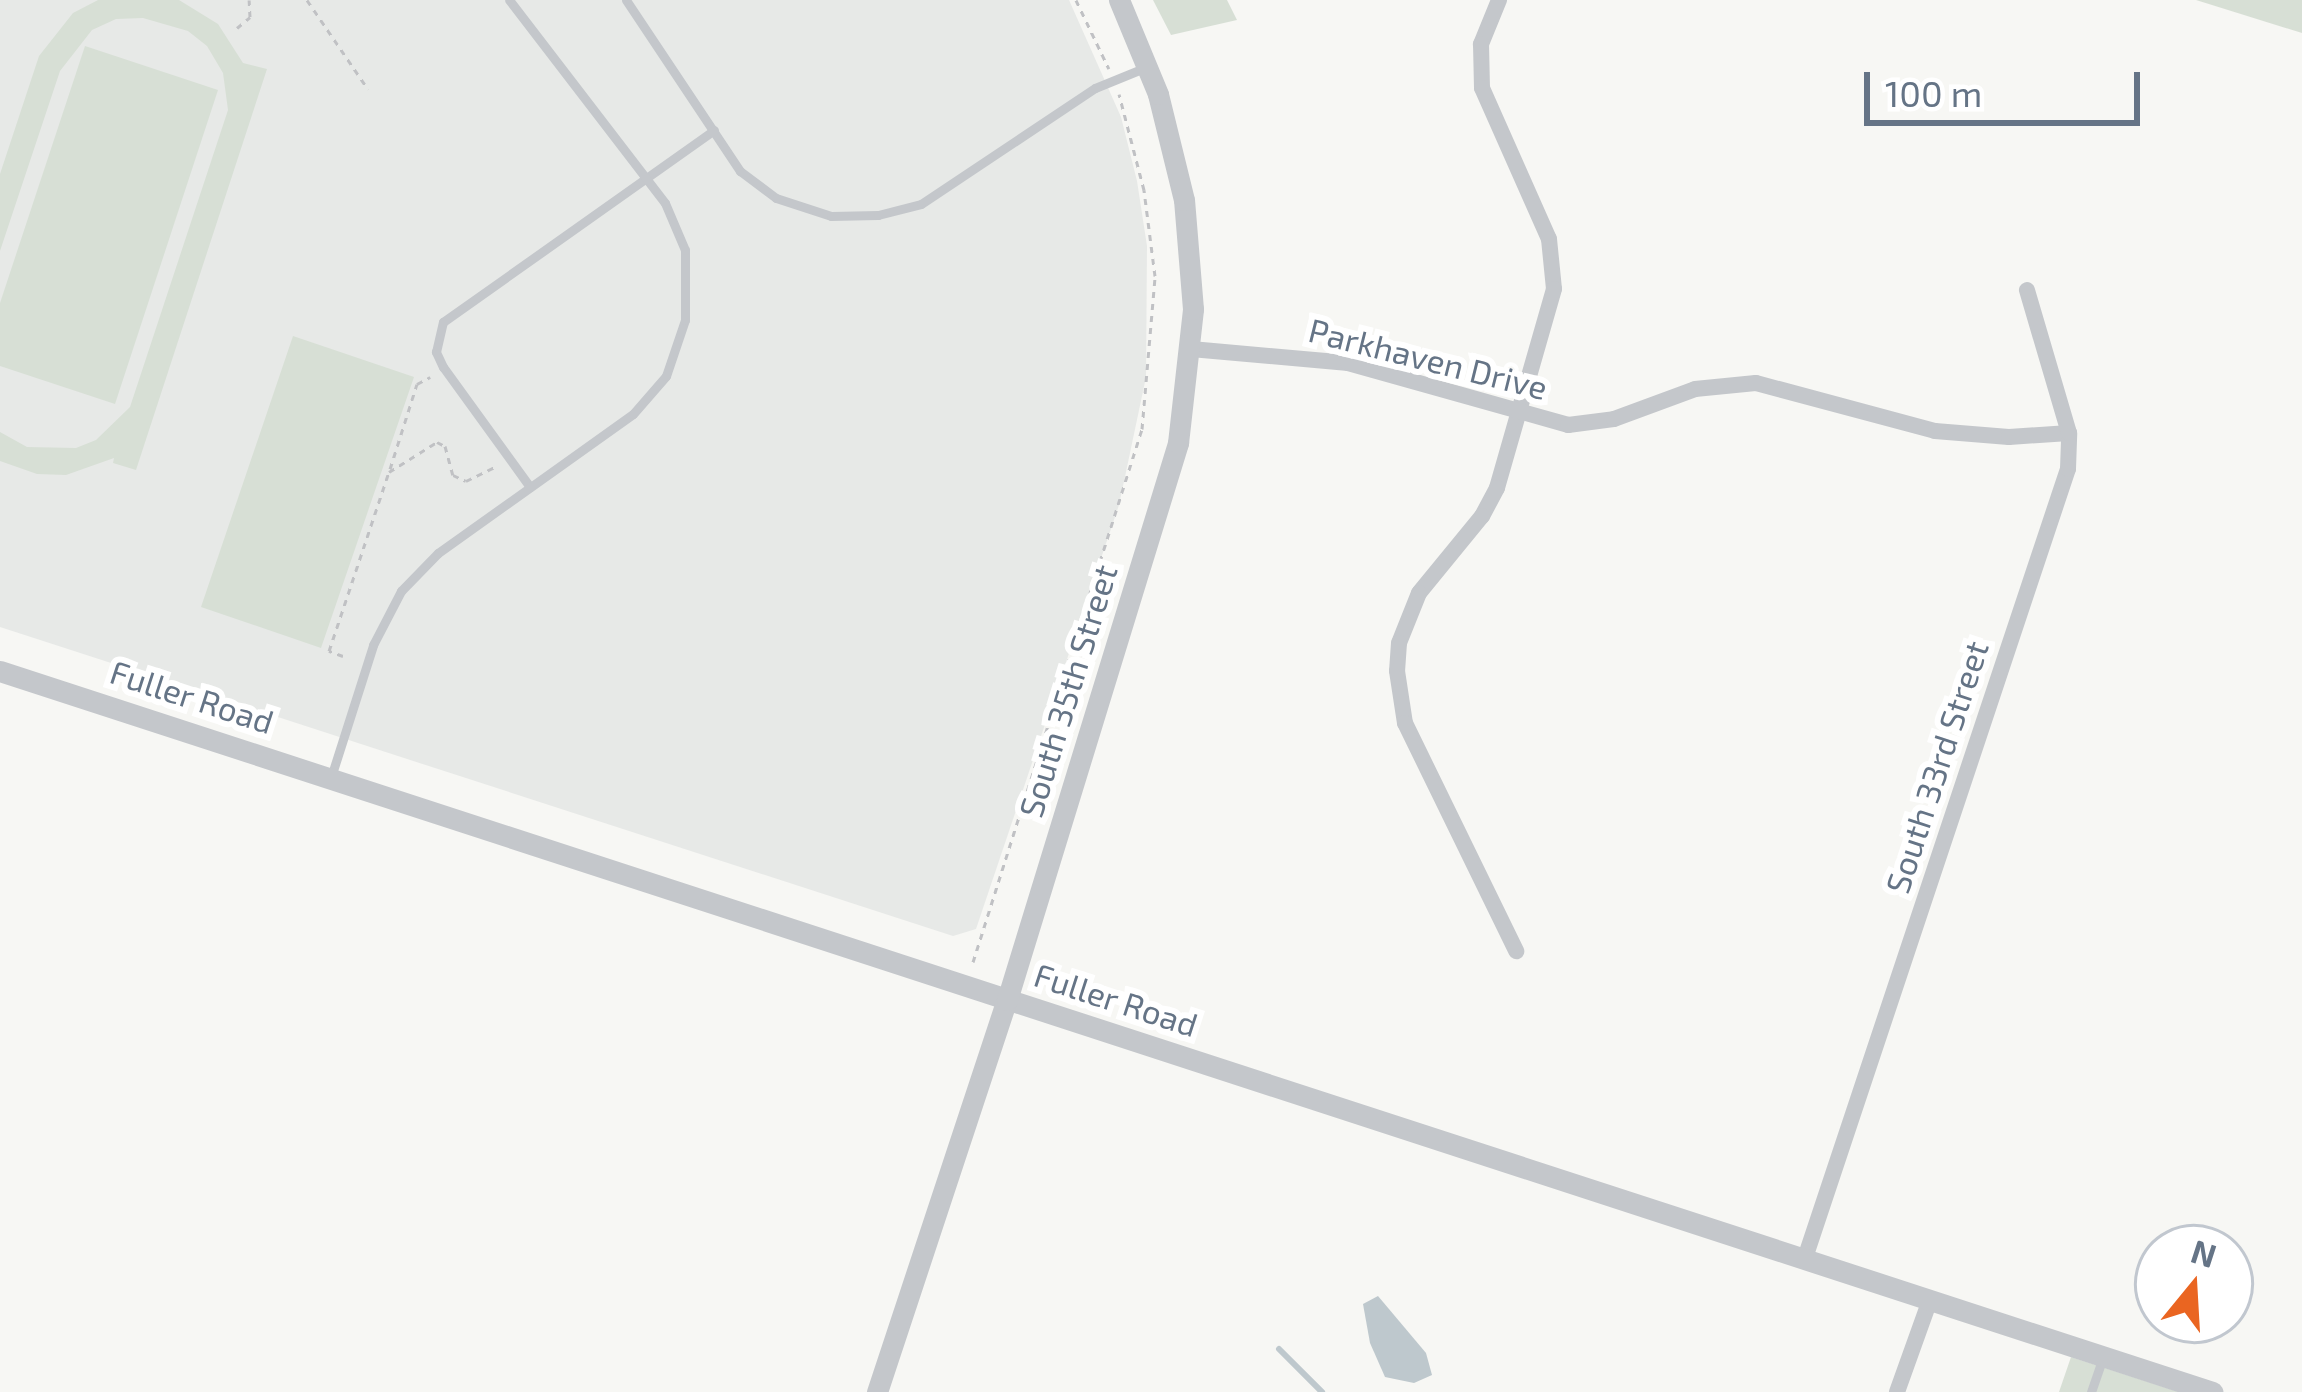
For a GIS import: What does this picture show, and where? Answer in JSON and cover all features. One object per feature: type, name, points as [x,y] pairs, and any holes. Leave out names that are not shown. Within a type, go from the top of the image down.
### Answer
[{"type":"street","name":"South 35th Street","points":[[877,1392],[1007,1000],[1178,443],[1191,349],[1184,200],[1149,67],[1118,0]]},
{"type":"street","points":[[1499,0],[1481,44],[1482,88],[1542,220],[1554,265],[1549,313],[1507,462],[1482,516],[1419,593],[1407,617],[1396,671],[1412,738],[1516,951]]},
{"type":"street","name":"South 33rd Street","points":[[1805,1258],[2068,469],[2068,433],[2027,290]]},
{"type":"street","name":"Parkhaven Drive","points":[[1191,349],[1348,363],[1568,425],[1592,423],[1695,389],[1756,382],[1935,430],[2009,437],[2068,433]]},
{"type":"street","name":"Fuller Road","points":[[0,671],[2212,1392]]},
{"type":"street","points":[[1897,1392],[1930,1300]]},
{"type":"lane","points":[[331,777],[373,645],[401,591],[438,553],[633,414],[666,376],[678,349],[689,296],[680,230],[646,177],[509,0]]},
{"type":"lane","points":[[626,0],[740,171],[776,198],[832,216],[878,215],[920,204],[1114,79],[1149,67]]},
{"type":"lane","points":[[530,488],[443,367],[436,338],[443,322],[714,130]]},
{"type":"lane","points":[[2091,1392],[2103,1357]]},
{"type":"path","points":[[237,28],[250,17],[248,0]]},
{"type":"path","points":[[307,0],[368,89]]},
{"type":"path","points":[[973,962],[1125,497],[1149,388],[1155,276],[1151,231],[1114,79],[1076,0]]},
{"type":"path","points":[[343,656],[329,651],[417,384],[432,376]]},
{"type":"path","points":[[389,472],[437,442],[446,446],[454,475],[466,481],[497,466]]},
{"type":"shaded area","points":[[0,0],[1069,0],[1121,117],[1137,181],[1147,246],[1146,377],[1119,505],[976,929],[953,936],[0,627]]},
{"type":"shaded area","points":[[98,0],[179,0],[218,24],[243,63],[267,69],[136,470],[113,463],[114,458],[66,475],[37,474],[0,461],[0,432],[27,447],[76,448],[96,440],[130,407],[228,110],[223,73],[207,46],[188,31],[143,18],[116,19],[92,30],[60,71],[0,251],[0,174],[39,56],[73,13]]},
{"type":"shaded area","points":[[1153,0],[1227,0],[1237,20],[1171,35]]},
{"type":"shaded area","points":[[2196,0],[2302,0],[2302,33]]},
{"type":"shaded area","points":[[85,46],[218,90],[115,404],[0,366],[0,303]]},
{"type":"shaded area","points":[[293,336],[414,377],[321,648],[201,607]]},
{"type":"shaded area","points":[[1378,1296],[1426,1353],[1432,1375],[1414,1383],[1385,1377],[1370,1343],[1363,1304]]},
{"type":"shaded area","points":[[2071,1357],[2179,1392],[2059,1392]]},
{"type":"waterway","points":[[1279,1349],[1322,1392]]}]
